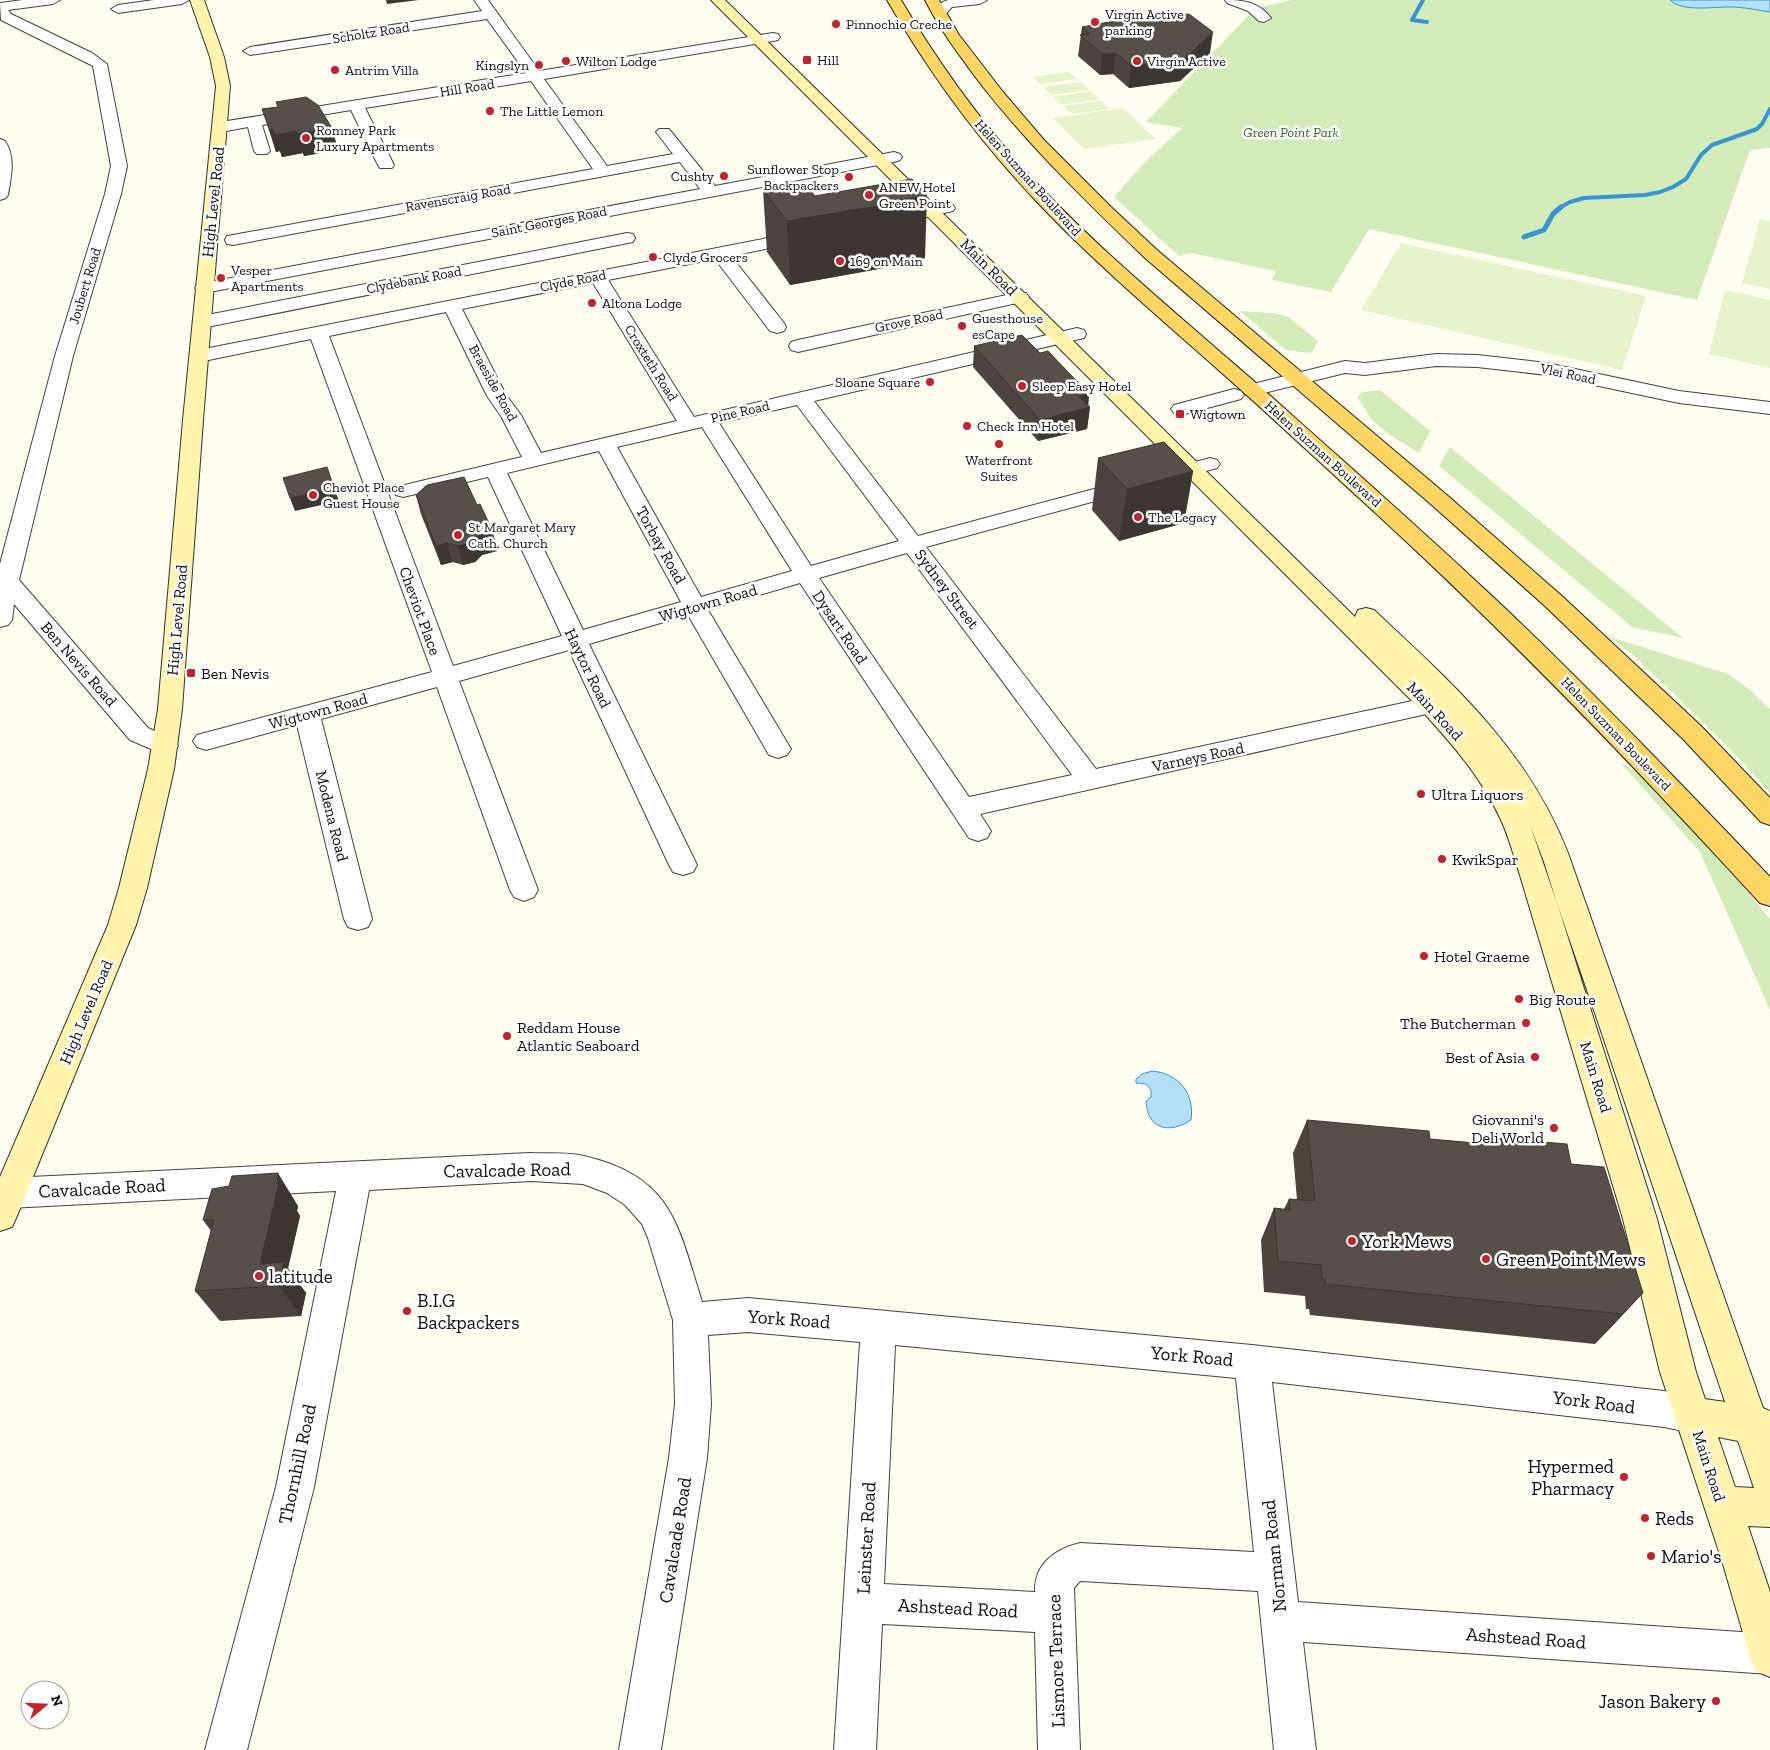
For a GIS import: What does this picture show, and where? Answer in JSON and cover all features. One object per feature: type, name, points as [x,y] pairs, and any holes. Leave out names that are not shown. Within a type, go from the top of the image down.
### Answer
[{"type":"main road","name":"High Level Road","points":[[5,1204],[122,925],[135,880],[165,746],[223,86],[222,72],[196,0]]},
{"type":"main road","name":"Main Road","points":[[718,0],[766,39],[1201,466],[1432,705],[1487,771],[1507,805],[1520,834],[1549,919],[1640,1219],[1678,1372],[1770,1655]]},
{"type":"main road","name":"Main Road","points":[[735,0],[766,39]]},
{"type":"main road","name":"Helen Suzman Boulevard","points":[[894,0],[908,26],[945,80],[992,141],[1044,200],[1104,259],[1250,395],[1440,560],[1521,637],[1770,895]]},
{"type":"main road","name":"Helen Suzman Boulevard","points":[[928,6],[1004,104],[1066,172],[1151,254],[1492,545],[1564,610],[1710,750],[1770,815]]},
{"type":"main road","points":[[928,6],[911,14],[912,20],[935,57],[945,80]]},
{"type":"main road","name":"Main Road","points":[[940,210],[1020,297],[1069,336]]},
{"type":"main road","name":"Main Road","points":[[1201,466],[1349,598],[1438,684],[1481,730],[1519,781],[1540,819],[1555,855],[1732,1375],[1761,1427],[1770,1481]]},
{"type":"main road","points":[[1693,1415],[1761,1427]]},
{"type":"main road","points":[[1722,1505],[1770,1508]]},
{"type":"street","points":[[0,7],[52,0]]},
{"type":"street","points":[[118,9],[182,0]]},
{"type":"street","points":[[481,0],[603,172]]},
{"type":"street","points":[[928,6],[954,0],[964,0]]},
{"type":"street","points":[[928,6],[980,0]]},
{"type":"street","points":[[1232,0],[1253,8],[1264,18]]},
{"type":"street","name":"Joubert Road","points":[[0,7],[6,17],[100,64],[119,166],[113,194],[64,356],[4,577],[0,620]]},
{"type":"street","name":"Scholtz Road","points":[[250,51],[491,14]]},
{"type":"street","name":"Hill Road","points":[[220,127],[766,39]]},
{"type":"street","points":[[356,105],[386,165]]},
{"type":"street","points":[[254,122],[262,151]]},
{"type":"street","points":[[664,132],[711,192]]},
{"type":"street","points":[[0,144],[5,167],[0,195]]},
{"type":"street","name":"Ravenscraig Road","points":[[233,240],[684,157]]},
{"type":"street","name":"Saint Georges Road","points":[[204,288],[887,158]]},
{"type":"street","points":[[561,179],[586,216]]},
{"type":"street","points":[[640,205],[627,238],[647,266]]},
{"type":"street","points":[[884,220],[940,210]]},
{"type":"street","name":"Clyde Road","points":[[198,356],[817,233]]},
{"type":"street","name":"Clydebank Road","points":[[202,322],[627,238]]},
{"type":"street","points":[[719,252],[777,327]]},
{"type":"street","name":"Croxteth Road","points":[[597,276],[698,423]]},
{"type":"street","name":"Grove Road","points":[[798,346],[1020,297]]},
{"type":"street","name":"Braeside Road","points":[[451,305],[497,396],[511,415],[534,460]]},
{"type":"street","name":"Cheviot Place","points":[[318,332],[524,890]]},
{"type":"street","name":"Pine Road","points":[[403,491],[1069,336]]},
{"type":"street","name":"Vlei Road","points":[[1181,409],[1304,385],[1359,378],[1364,369],[1436,360],[1499,362],[1547,369],[1679,397],[1770,408]]},
{"type":"street","name":"Sydney Street","points":[[802,398],[1091,781]]},
{"type":"street","name":"Dysart Road","points":[[698,423],[806,576],[978,831]]},
{"type":"street","name":"Torbay Road","points":[[605,444],[695,607],[778,749]]},
{"type":"street","name":"Wigtown Road","points":[[206,741],[444,677],[806,576],[913,544],[1201,466]]},
{"type":"street","name":"Haytor Road","points":[[495,470],[683,865]]},
{"type":"street","name":"Ben Nevis Road","points":[[4,577],[139,734],[165,746]]},
{"type":"street","name":"Varneys Road","points":[[963,808],[1432,705]]},
{"type":"street","name":"Modena Road","points":[[307,714],[358,919]]},
{"type":"street","name":"Cavalcade Road","points":[[5,1204],[355,1175],[547,1167],[583,1170],[618,1182],[637,1195],[654,1214],[671,1254],[690,1320],[693,1404],[688,1458],[640,1750]]},
{"type":"street","name":"Thornhill Road","points":[[226,1750],[295,1487],[355,1175]]},
{"type":"street","name":"York Road","points":[[690,1320],[748,1315],[1252,1362],[1664,1410],[1693,1415]]},
{"type":"street","name":"Leinster Road","points":[[855,1750],[878,1327]]},
{"type":"street","name":"Norman Road","points":[[1252,1362],[1295,1750]]},
{"type":"street","name":"Lismore Terrace","points":[[1059,1750],[1054,1582],[1060,1572],[1069,1565],[1080,1562],[1276,1573]]},
{"type":"street","name":"Ashstead Road","points":[[863,1603],[1054,1613]]},
{"type":"street","name":"Ashstead Road","points":[[1281,1621],[1770,1655]]},
{"type":"green space","name":"Green Point Park","points":[[1292,0],[1770,0],[1770,148],[1750,150],[1697,300],[1369,229],[1331,292],[1272,280],[1276,271],[1191,253],[1179,256],[1114,197],[1144,163],[1182,128],[1146,122],[1252,12],[1263,12],[1261,7]]},
{"type":"green space","points":[[1069,72],[1077,79],[1040,84],[1033,77]]},
{"type":"green space","points":[[1081,82],[1089,90],[1051,95],[1043,87]]},
{"type":"green space","points":[[1091,91],[1099,99],[1061,105],[1053,97]]},
{"type":"green space","points":[[1101,101],[1110,109],[1072,114],[1063,106]]},
{"type":"green space","points":[[1123,108],[1156,139],[1084,149],[1053,118]]},
{"type":"green space","points":[[1760,219],[1770,221],[1770,289],[1742,283]]},
{"type":"green space","points":[[1401,243],[1646,296],[1622,370],[1361,310]]},
{"type":"green space","points":[[1725,290],[1770,300],[1770,368],[1709,354]]},
{"type":"green space","points":[[1240,311],[1273,313],[1287,316],[1318,341],[1312,352],[1309,353],[1286,350]]},
{"type":"green space","points":[[1380,390],[1430,431],[1419,453],[1387,433],[1372,420],[1357,397],[1363,392]]},
{"type":"green space","points":[[1450,447],[1683,638],[1632,627],[1439,466]]},
{"type":"green space","points":[[1607,636],[1728,674],[1750,690],[1770,709],[1770,793],[1671,691],[1632,654]]},
{"type":"green space","points":[[1620,762],[1644,777],[1711,848],[1770,919],[1770,1010],[1700,852]]},
{"type":"water","points":[[1670,0],[1770,0],[1770,12],[1735,7],[1691,8],[1676,4]]},
{"type":"water","points":[[1152,1071],[1170,1076],[1183,1086],[1190,1101],[1192,1110],[1191,1120],[1168,1128],[1161,1127],[1150,1118],[1146,1101],[1151,1097],[1151,1090],[1146,1084],[1136,1083],[1136,1079],[1142,1074]]},
{"type":"building","points":[[1189,14],[1213,32],[1183,60],[1131,66],[1116,53],[1102,54],[1080,35],[1090,34],[1082,27],[1120,20],[1124,22]]},
{"type":"building","points":[[306,97],[318,105],[332,128],[297,134],[296,131],[275,135],[273,129],[270,130],[262,109],[278,107],[276,102]]},
{"type":"building","points":[[912,179],[927,195],[894,201],[895,203],[787,221],[763,190],[804,182],[815,196]]},
{"type":"building","points":[[1022,335],[1040,353],[1048,351],[1089,394],[1079,397],[1090,407],[1040,420],[974,346]]},
{"type":"building","points":[[1164,442],[1193,471],[1127,489],[1098,458]]},
{"type":"building","points":[[327,467],[334,488],[290,498],[283,478]]},
{"type":"building","name":"St Margaret Mary Cath. Church","points":[[464,477],[477,505],[480,504],[493,532],[477,536],[470,543],[458,546],[447,543],[436,546],[416,495],[427,485]]},
{"type":"building","points":[[1307,1120],[1429,1131],[1430,1139],[1496,1145],[1494,1138],[1567,1144],[1571,1164],[1604,1167],[1643,1293],[1622,1314],[1325,1284],[1325,1279],[1322,1278],[1321,1265],[1278,1261],[1274,1208],[1290,1210],[1289,1199],[1315,1201]]},
{"type":"building","points":[[278,1173],[275,1184],[279,1183],[260,1264],[284,1262],[279,1286],[195,1291],[214,1220],[203,1220],[212,1189],[229,1186],[232,1176]]},
{"type":"waterway","points":[[1423,0],[1412,20],[1427,22]]},
{"type":"waterway","points":[[1559,208],[1584,198],[1645,195],[1673,187],[1686,179],[1701,155],[1712,145],[1757,129],[1770,109]]},
{"type":"waterway","points":[[1524,237],[1544,230],[1553,214],[1561,207]]},
{"type":"place","name":"Virgin Active parking","points":[[1095,22]]},
{"type":"place","name":"Pinnochio Creche","points":[[836,24]]},
{"type":"place","name":"Hill","points":[[807,60]]},
{"type":"place","name":"Wilton Lodge","points":[[566,61]]},
{"type":"place","name":"Virgin Active","points":[[1137,61]]},
{"type":"place","name":"Kingslyn","points":[[539,65]]},
{"type":"place","name":"Antrim Villa","points":[[335,70]]},
{"type":"place","name":"The Little Lemon","points":[[490,111]]},
{"type":"place","name":"Romney Park Luxury Apartments","points":[[306,138]]},
{"type":"place","name":"Cushty","points":[[724,176]]},
{"type":"place","name":"Sunflower Stop Backpackers","points":[[849,177]]},
{"type":"place","name":"ANEW Hotel Green Point","points":[[869,195]]},
{"type":"place","name":"Clyde Grocers","points":[[653,257]]},
{"type":"place","name":"169 on Main","points":[[840,261]]},
{"type":"place","name":"Vesper Apartments","points":[[221,278]]},
{"type":"place","name":"Altona Lodge","points":[[592,303]]},
{"type":"place","name":"Guesthouse esCape","points":[[962,326]]},
{"type":"place","name":"Sloane Square","points":[[930,382]]},
{"type":"place","name":"Sleep Easy Hotel","points":[[1022,386]]},
{"type":"place","name":"Wigtown","points":[[1180,414]]},
{"type":"place","name":"Check Inn Hotel","points":[[967,426]]},
{"type":"place","name":"Waterfront Suites","points":[[999,444]]},
{"type":"place","name":"Cheviot Place Guest House","points":[[313,495]]},
{"type":"place","name":"The Legacy","points":[[1138,517]]},
{"type":"place","name":"St Margaret Mary Cath. Church","points":[[458,535]]},
{"type":"place","name":"Ben Nevis","points":[[191,673]]},
{"type":"place","name":"Ultra Liquors","points":[[1421,794]]},
{"type":"place","name":"KwikSpar","points":[[1442,859]]},
{"type":"place","name":"Hotel Graeme","points":[[1424,956]]},
{"type":"place","name":"Big Route","points":[[1519,999]]},
{"type":"place","name":"The Butcherman","points":[[1526,1023]]},
{"type":"place","name":"Reddam House Atlantic Seaboard","points":[[507,1036]]},
{"type":"place","name":"Best of Asia","points":[[1535,1057]]},
{"type":"place","name":"Giovanni's Deli World","points":[[1554,1128]]},
{"type":"place","name":"York Mews","points":[[1352,1241]]},
{"type":"place","name":"Green Point Mews","points":[[1486,1259]]},
{"type":"place","name":"latitude","points":[[259,1276]]},
{"type":"place","name":"B.I.G Backpackers","points":[[407,1311]]},
{"type":"place","name":"Hypermed Pharmacy","points":[[1624,1477]]},
{"type":"place","name":"Reds","points":[[1645,1518]]},
{"type":"place","name":"Mario's","points":[[1651,1556]]},
{"type":"place","name":"Jason Bakery","points":[[1716,1701]]}]
